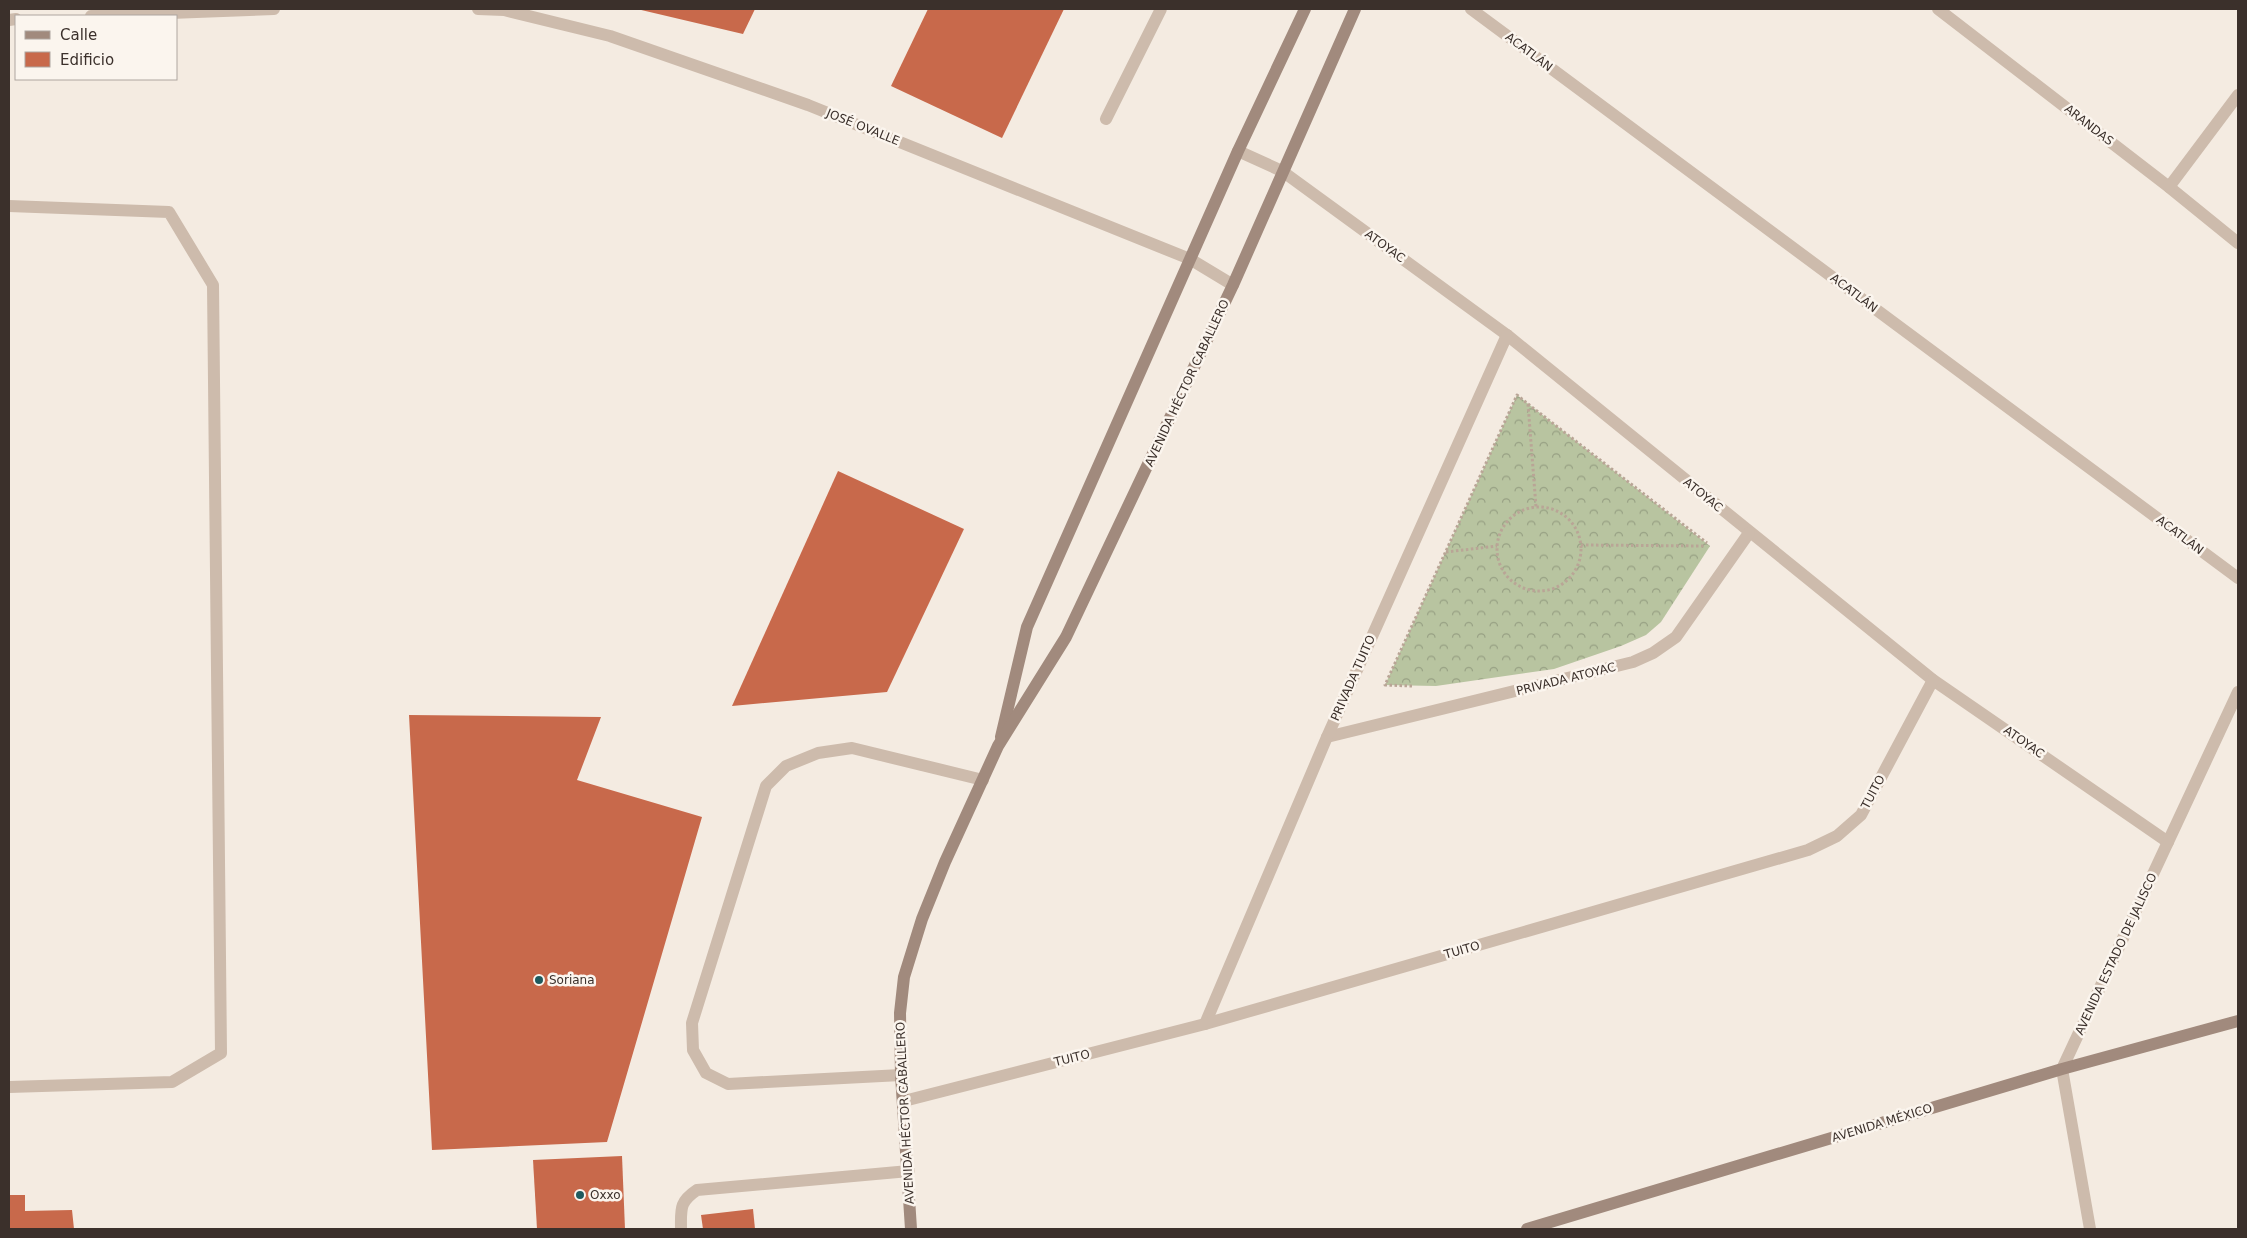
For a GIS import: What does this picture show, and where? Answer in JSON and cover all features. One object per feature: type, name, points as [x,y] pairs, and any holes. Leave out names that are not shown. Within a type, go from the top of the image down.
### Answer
[{"type":"main road","name":"AVENIDA HÉCTOR CABALLERO","points":[[998,746],[1027,627],[1238,151],[1305,9]]},
{"type":"main road","name":"AVENIDA HÉCTOR CABALLERO","points":[[911,1229],[901,1075],[900,1013],[904,977],[929,903],[998,746],[1066,637],[1233,285],[1355,9]]},
{"type":"main road","name":"AVENIDA MÉXICO","points":[[1527,1229],[2062,1069],[2238,1021]]},
{"type":"street","points":[[117,15],[274,9]]},
{"type":"street","name":"JOSÉ OVALLE","points":[[478,9],[504,10],[610,36],[798,101],[1190,259],[1233,285]]},
{"type":"street","points":[[1106,120],[1161,9]]},
{"type":"street","name":"ACATLÁN","points":[[1471,9],[2238,578]]},
{"type":"street","name":"ARANDAS","points":[[1938,9],[2169,187],[2238,243]]},
{"type":"street","points":[[2169,187],[2238,95]]},
{"type":"street","name":"ATOYAC","points":[[1238,151],[1282,171],[1507,335],[1749,533],[1933,680],[2168,842]]},
{"type":"street","points":[[9,206],[169,212],[213,285],[221,1053],[172,1082],[9,1087]]},
{"type":"street","name":"PRIVADA TUITO","points":[[1205,1024],[1327,738],[1507,335]]},
{"type":"street","name":"PRIVADA ATOYAC","points":[[1327,738],[1633,662],[1653,653],[1676,637],[1749,533]]},
{"type":"street","name":"TUITO","points":[[904,1101],[1205,1024],[1808,850],[1825,843],[1843,831],[1861,815],[1933,680]]},
{"type":"street","name":"AVENIDA ESTADO DE JALISCO","points":[[2062,1069],[2238,692]]},
{"type":"street","points":[[901,1075],[728,1084],[706,1073],[697,1058],[693,1050],[692,1023],[766,786],[786,766],[818,753],[852,748],[983,780]]},
{"type":"street","points":[[2062,1069],[2090,1229]]},
{"type":"street","points":[[681,1229],[682,1204],[688,1196],[697,1190],[908,1170]]},
{"type":"path","points":[[1419,686],[1386,685],[1517,395],[1710,546]]},
{"type":"path","points":[[1528,404],[1536,507]]},
{"type":"path","points":[[1543,506],[1567,517],[1578,532],[1581,545],[1582,556],[1572,576],[1555,588],[1536,591],[1521,588],[1510,580],[1500,563],[1496,546],[1502,529],[1517,513],[1543,506]]},
{"type":"path","points":[[1581,545],[1710,546]]},
{"type":"path","points":[[1446,552],[1496,546]]},
{"type":"path","points":[[1706,553],[1710,546]]},
{"type":"green space","points":[[1517,395],[1710,546],[1661,622],[1646,635],[1621,646],[1554,669],[1436,686],[1385,685]]},
{"type":"building","points":[[637,9],[755,9],[743,34]]},
{"type":"building","points":[[928,9],[1064,9],[1002,138],[891,86]]},
{"type":"building","points":[[838,471],[964,529],[887,692],[732,706]]},
{"type":"building","name":"Soriana","points":[[409,715],[601,717],[577,780],[702,817],[607,1142],[432,1150]]},
{"type":"building","name":"Oxxo","points":[[622,1156],[625,1229],[537,1229],[533,1160]]},
{"type":"building","points":[[9,1195],[25,1195],[25,1211],[72,1210],[74,1229],[9,1229]]},
{"type":"building","points":[[753,1209],[755,1229],[703,1229],[701,1215]]},
{"type":"place","name":"Soriana","points":[[539,980]]},
{"type":"place","name":"Oxxo","points":[[580,1195]]}]
